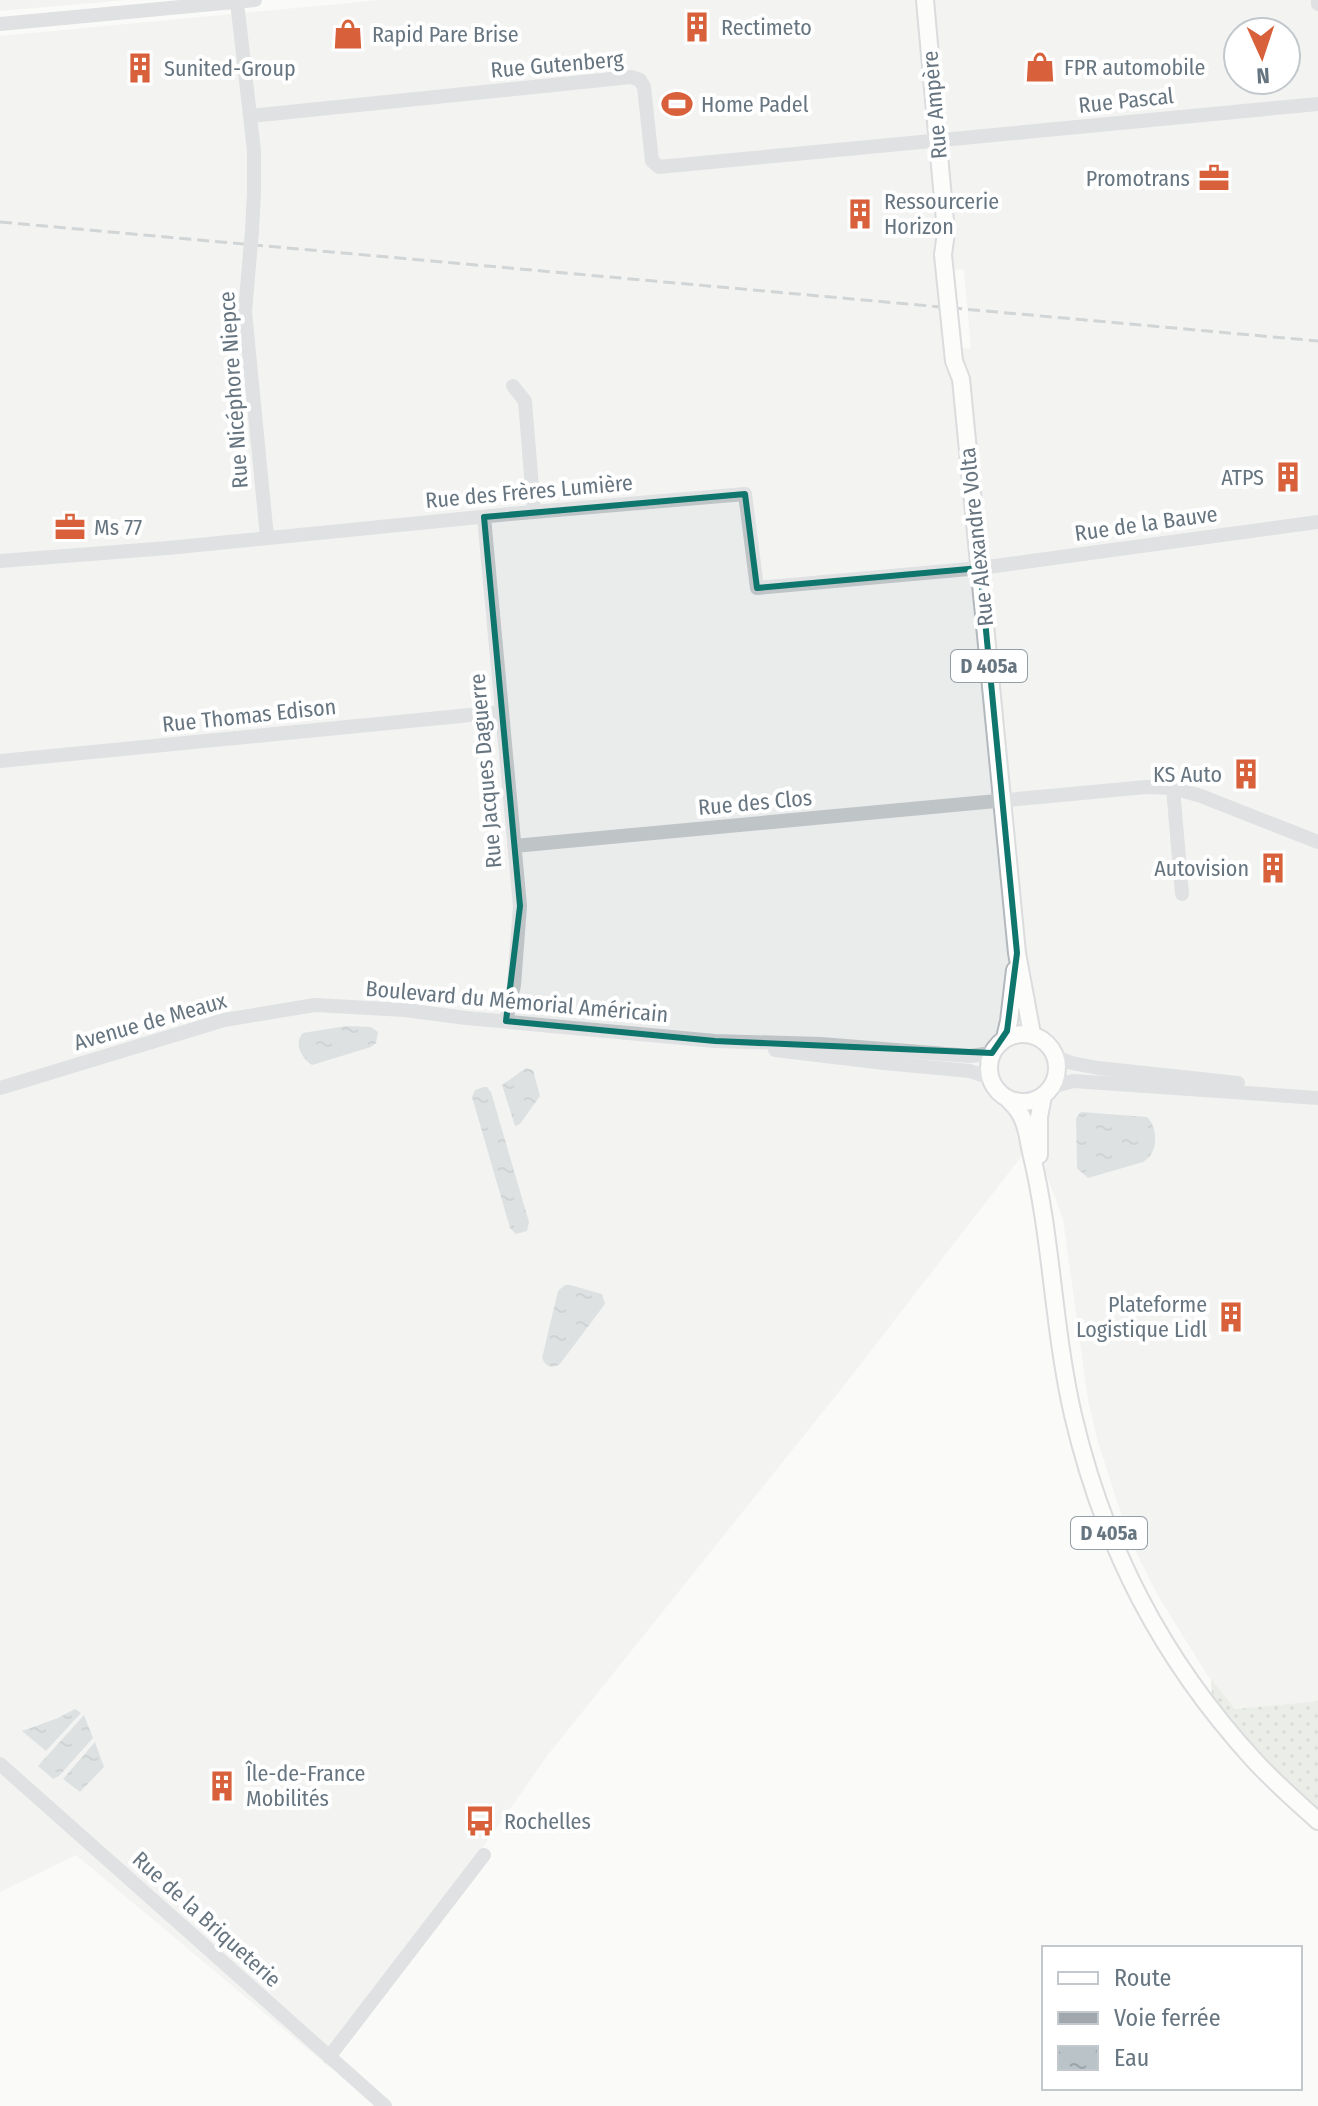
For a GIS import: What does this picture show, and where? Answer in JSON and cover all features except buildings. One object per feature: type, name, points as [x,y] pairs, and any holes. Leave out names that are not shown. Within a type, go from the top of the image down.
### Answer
[{"type":"main road","name":"Rue Ampère","points":[[925,1],[959,361]]},
{"type":"main road","name":"Rue Alexandre Volta","points":[[959,361],[1000,801],[1017,953],[1032,1034]]},
{"type":"main road","name":"Rue Alexandre Volta","points":[[1005,1038],[1017,953]]},
{"type":"main road","points":[[1032,1034],[1047,1043],[1056,1057],[1056,1078],[1048,1092],[1025,1102],[1007,1098],[990,1078],[992,1053],[1005,1038],[1032,1034]]},
{"type":"main road","name":"D 405a","points":[[1039,1181],[1039,1117],[1048,1092]]},
{"type":"main road","name":"D 405a","points":[[1007,1098],[1024,1122],[1039,1181],[1064,1369],[1073,1414],[1091,1483],[1113,1544],[1134,1591],[1193,1687],[1255,1761],[1318,1821]]},
{"type":"street","points":[[0,24],[255,0]]},
{"type":"street","name":"Rue Nicéphore Niepce","points":[[237,2],[254,151],[252,231],[245,312],[267,537]]},
{"type":"street","name":"Rue Gutenberg","points":[[250,116],[631,77],[640,80],[644,87],[652,161],[659,167],[938,141]]},
{"type":"street","name":"Rue Pascal","points":[[938,141],[1318,104]]},
{"type":"street","points":[[513,386],[525,401],[534,512]]},
{"type":"street","name":"Rue des Frères Lumière","points":[[0,561],[745,494],[757,588],[980,568]]},
{"type":"street","name":"Rue Jacques Daguerre","points":[[484,517],[520,906],[514,985],[506,1021]]},
{"type":"street","name":"Rue de la Bauve","points":[[980,568],[1318,522]]},
{"type":"street","name":"Rue Thomas Edison","points":[[0,761],[501,712]]},
{"type":"street","name":"Rue des Clos","points":[[514,846],[1146,787],[1173,788],[1201,796],[1318,842]]},
{"type":"street","points":[[1173,788],[1182,894]]},
{"type":"street","name":"Boulevard du Mémorial Américain","points":[[315,1005],[405,1010],[715,1041]]},
{"type":"street","name":"Avenue de Meaux","points":[[0,1088],[224,1020],[315,1005]]},
{"type":"street","points":[[715,1041],[821,1044],[970,1056],[992,1053]]},
{"type":"street","points":[[715,1041],[816,1056],[970,1071],[990,1078]]},
{"type":"street","points":[[1056,1057],[1098,1068],[1318,1095]]},
{"type":"street","points":[[1048,1092],[1073,1081],[1318,1095]]},
{"type":"street","name":"Rue de la Briqueterie","points":[[0,1764],[385,2106]]},
{"type":"street","points":[[329,2057],[484,1855]]},
{"type":"highlighted area","points":[[745,494],[757,588],[980,568],[1017,953],[1007,1031],[992,1053],[715,1041],[506,1021],[520,906],[484,517]]},
{"type":"shaded area","points":[[0,0],[126,0],[0,11]]},
{"type":"shaded area","points":[[380,0],[1318,0],[1318,1701],[1235,1709],[1206,1673],[1157,1594],[1129,1538],[1098,1442],[1088,1400],[1063,1219],[1045,1171],[1044,1152],[1024,1153],[842,1388],[547,1756],[329,2067],[76,1855],[0,1892],[0,36]],"holes":[[[940,268],[964,270],[971,349],[948,347]]]},
{"type":"shaded area","points":[[1211,1679],[1235,1709],[1318,1701],[1318,1811],[1257,1753],[1219,1710],[1212,1697]]},
{"type":"water","points":[[346,1026],[371,1027],[378,1032],[376,1043],[312,1065],[305,1059],[299,1046],[303,1033]]},
{"type":"water","points":[[526,1068],[533,1070],[540,1096],[520,1124],[515,1126],[502,1085]]},
{"type":"water","points":[[484,1087],[491,1092],[529,1222],[527,1231],[516,1234],[510,1228],[472,1097],[475,1090]]},
{"type":"water","points":[[1081,1112],[1147,1117],[1155,1134],[1152,1153],[1143,1162],[1088,1178],[1077,1168],[1076,1118]]},
{"type":"water","points":[[565,1285],[602,1294],[605,1304],[560,1364],[552,1367],[542,1358],[558,1291]]},
{"type":"water","points":[[75,1709],[81,1713],[46,1751],[22,1731],[58,1718]]},
{"type":"water","points":[[84,1715],[93,1738],[53,1779],[38,1766]]},
{"type":"water","points":[[95,1742],[104,1767],[80,1792],[63,1779]]},
{"type":"railway","points":[[0,222],[1318,341]]},
{"type":"place","name":"Rectimeto","points":[[697,27]]},
{"type":"place","name":"Rapid Pare Brise","points":[[348,34]]},
{"type":"place","name":"FPR automobile","points":[[1040,67]]},
{"type":"place","name":"Sunited-Group","points":[[140,68]]},
{"type":"place","name":"Home Padel","points":[[677,104]]},
{"type":"place","name":"Promotrans","points":[[1214,178]]},
{"type":"place","name":"Ressourcerie Horizon","points":[[860,214]]},
{"type":"place","name":"ATPS","points":[[1288,477]]},
{"type":"place","name":"Ms 77","points":[[70,527]]},
{"type":"place","name":"KS Auto","points":[[1246,774]]},
{"type":"place","name":"Autovision","points":[[1273,868]]},
{"type":"place","name":"Plateforme Logistique Lidl","points":[[1231,1317]]},
{"type":"place","name":"Île-de-France Mobilités","points":[[222,1786]]},
{"type":"place","name":"Rochelles","points":[[480,1821]]}]
